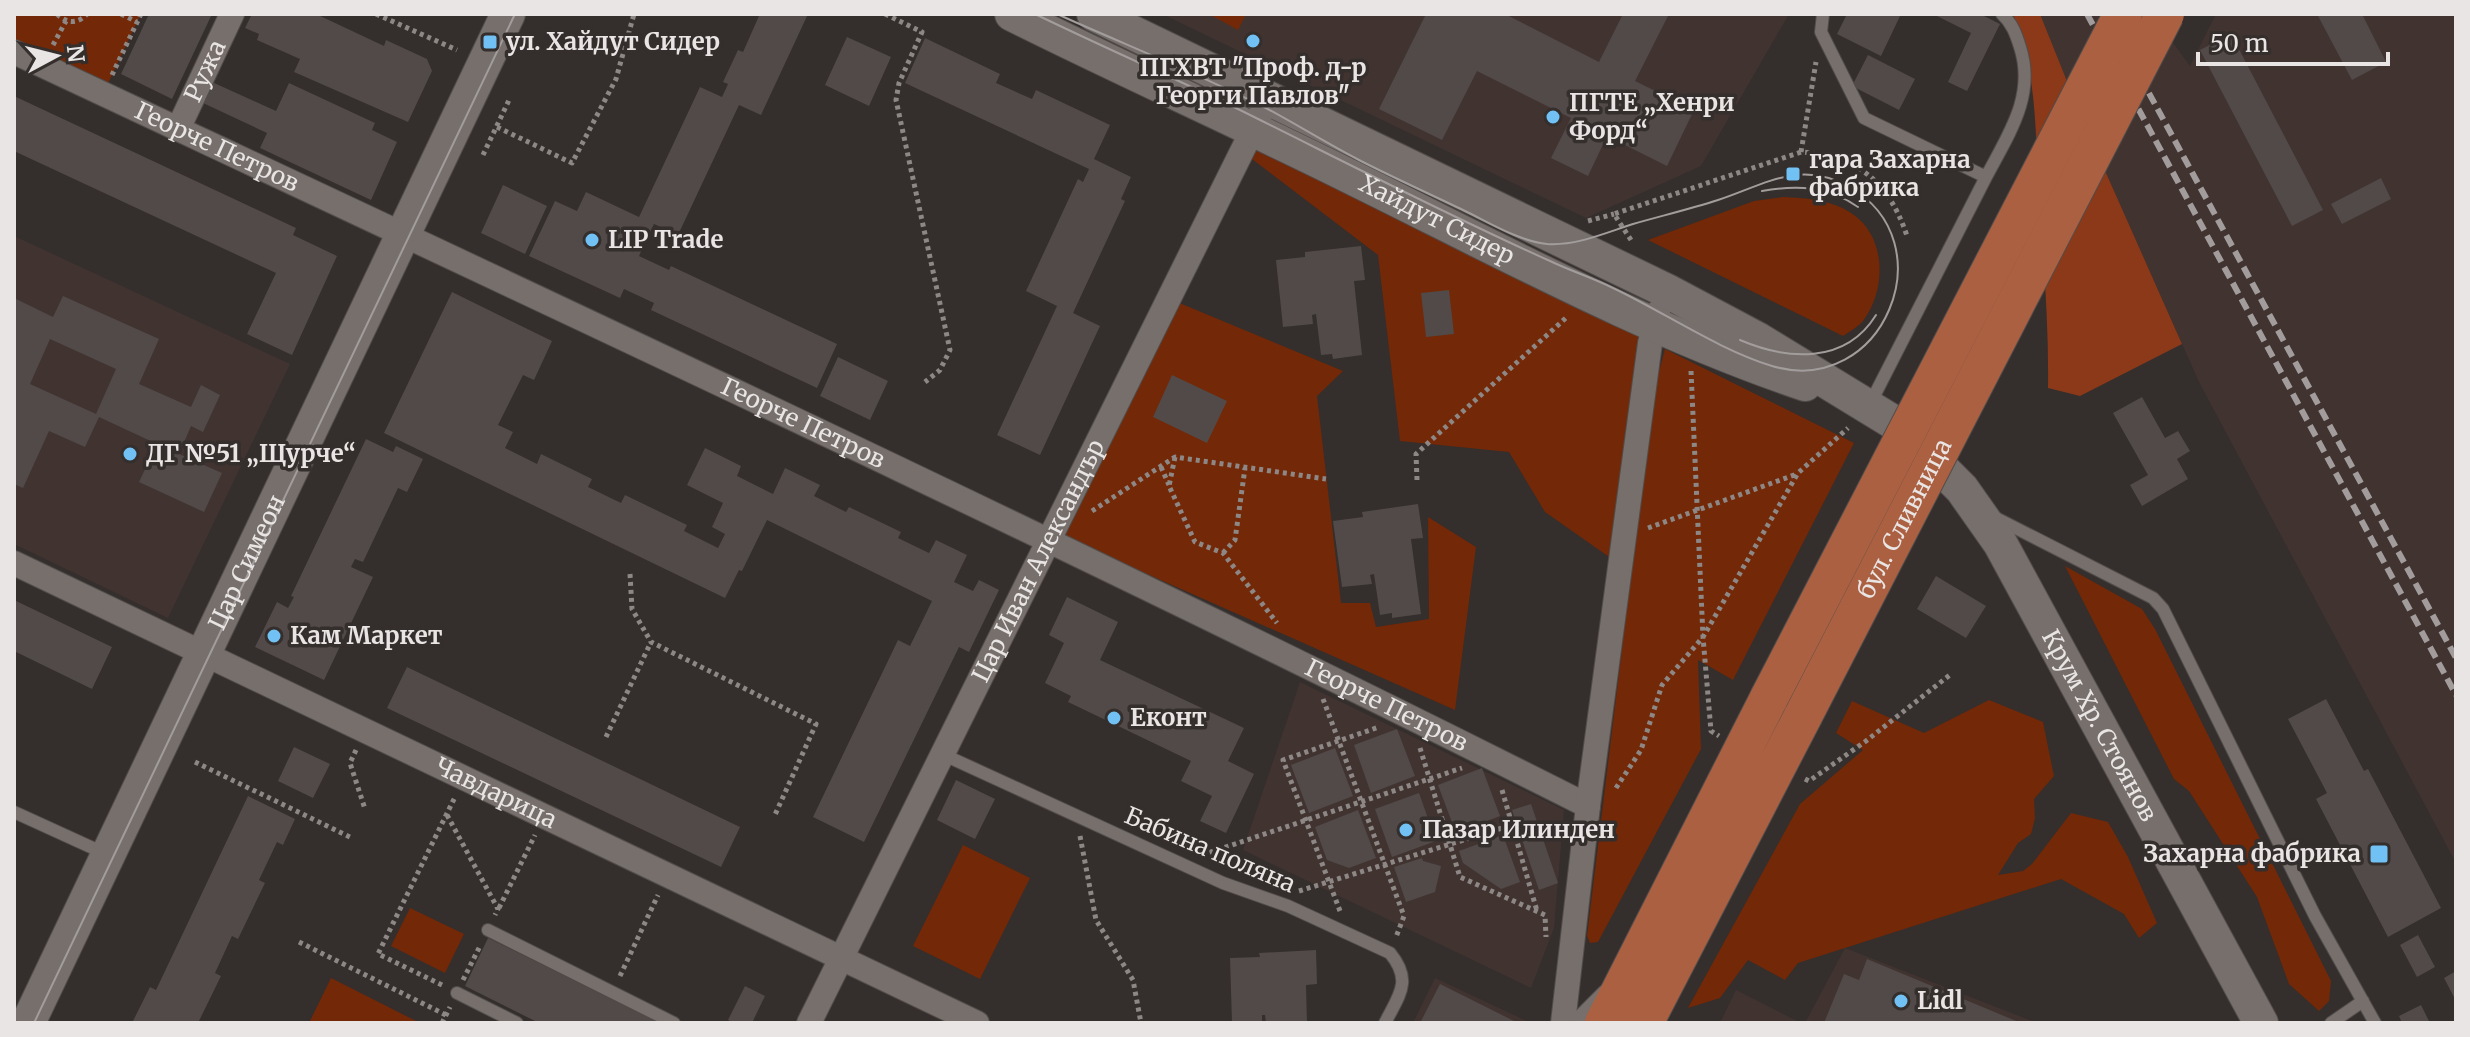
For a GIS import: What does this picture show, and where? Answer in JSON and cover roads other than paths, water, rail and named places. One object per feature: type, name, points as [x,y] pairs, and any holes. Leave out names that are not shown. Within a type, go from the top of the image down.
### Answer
[{"type":"main road","name":"бул. Сливница","points":[[1604,1023],[2123,14]]},
{"type":"main road","name":"бул. Сливница","points":[[1644,1023],[2165,14]]},
{"type":"street","name":"Ружа","points":[[178,129],[232,14]]},
{"type":"street","name":"Цар Симеон","points":[[28,1023],[508,14]]},
{"type":"street","name":"Хайдут Сидер","points":[[1012,14],[1653,326],[1756,368],[1869,406]]},
{"type":"street","name":"Хайдут Сидер","points":[[1094,14],[1667,291],[1759,340],[1898,425],[1950,476]]},
{"type":"street","name":"Георче Петров","points":[[14,52],[1048,539],[1588,806]]},
{"type":"street","name":"Цар Иван Александър","points":[[809,1023],[1269,98]]},
{"type":"street","points":[[1563,1023],[1588,806],[1653,326],[1667,291]]},
{"type":"street","name":"Крум Хр. Стоянов","points":[[1950,476],[1978,508],[2000,543],[2261,1023]]},
{"type":"street","name":"Чавдарица","points":[[14,563],[203,656],[977,1023]]},
{"type":"street","name":"бул. Сливница","points":[[1581,1023],[1636,964]]},
{"type":"lane","points":[[1823,14],[1821,32],[1864,118],[1986,177]]},
{"type":"lane","points":[[1869,406],[2022,109],[2025,91],[2022,53],[2014,30],[2002,14]]},
{"type":"lane","points":[[1978,508],[2153,598],[2163,609],[2315,916],[2375,1023]]},
{"type":"lane","name":"Бабина поляна","points":[[942,754],[1223,883],[1271,900],[1390,953],[1402,968],[1402,989],[1385,1023]]},
{"type":"lane","points":[[14,812],[108,855]]},
{"type":"lane","points":[[488,930],[674,1023]]},
{"type":"lane","points":[[457,993],[517,1023]]},
{"type":"lane","points":[[2331,1023],[2363,1001]]},
{"type":"tram line","points":[[34,1023],[515,14]]},
{"type":"tram line","points":[[1035,14],[1240,110],[1472,225],[1613,288],[1712,341],[1772,366],[1811,370],[1845,360],[1871,338],[1889,310],[1897,277],[1894,243],[1879,212],[1849,187],[1831,179],[1814,175],[1782,177],[1718,200],[1590,238],[1558,244],[1536,242],[1505,231],[1372,167],[1239,95],[1057,14]]},
{"type":"tram line","points":[[1762,191],[1812,189],[1835,195],[1858,207]]},
{"type":"tram line","points":[[1740,340],[1777,352],[1814,354],[1848,343],[1876,315]]},
{"type":"railway","points":[[2087,14],[2456,695]]},
{"type":"railway","points":[[2106,14],[2456,658]]},
{"type":"place","name":"ПГХВТ \"Проф. д-р Георги Павлов\"","points":[[1253,41]]},
{"type":"place","name":"ул. Хайдут Сидер","points":[[490,42]]},
{"type":"place","name":"ПГТЕ „Хенри Форд“","points":[[1553,117]]},
{"type":"place","name":"гара Захарна фабрика","points":[[1793,174]]},
{"type":"place","name":"LIP Trade","points":[[592,240]]},
{"type":"place","name":"ДГ №51 „Щурче“","points":[[130,454]]},
{"type":"place","name":"Кам Маркет","points":[[274,636]]},
{"type":"place","name":"Еконт","points":[[1114,718]]},
{"type":"place","name":"Пазар Илинден","points":[[1406,830]]},
{"type":"place","name":"Захарна фабрика","points":[[2379,854]]},
{"type":"place","name":"Lidl","points":[[1901,1001]]}]
